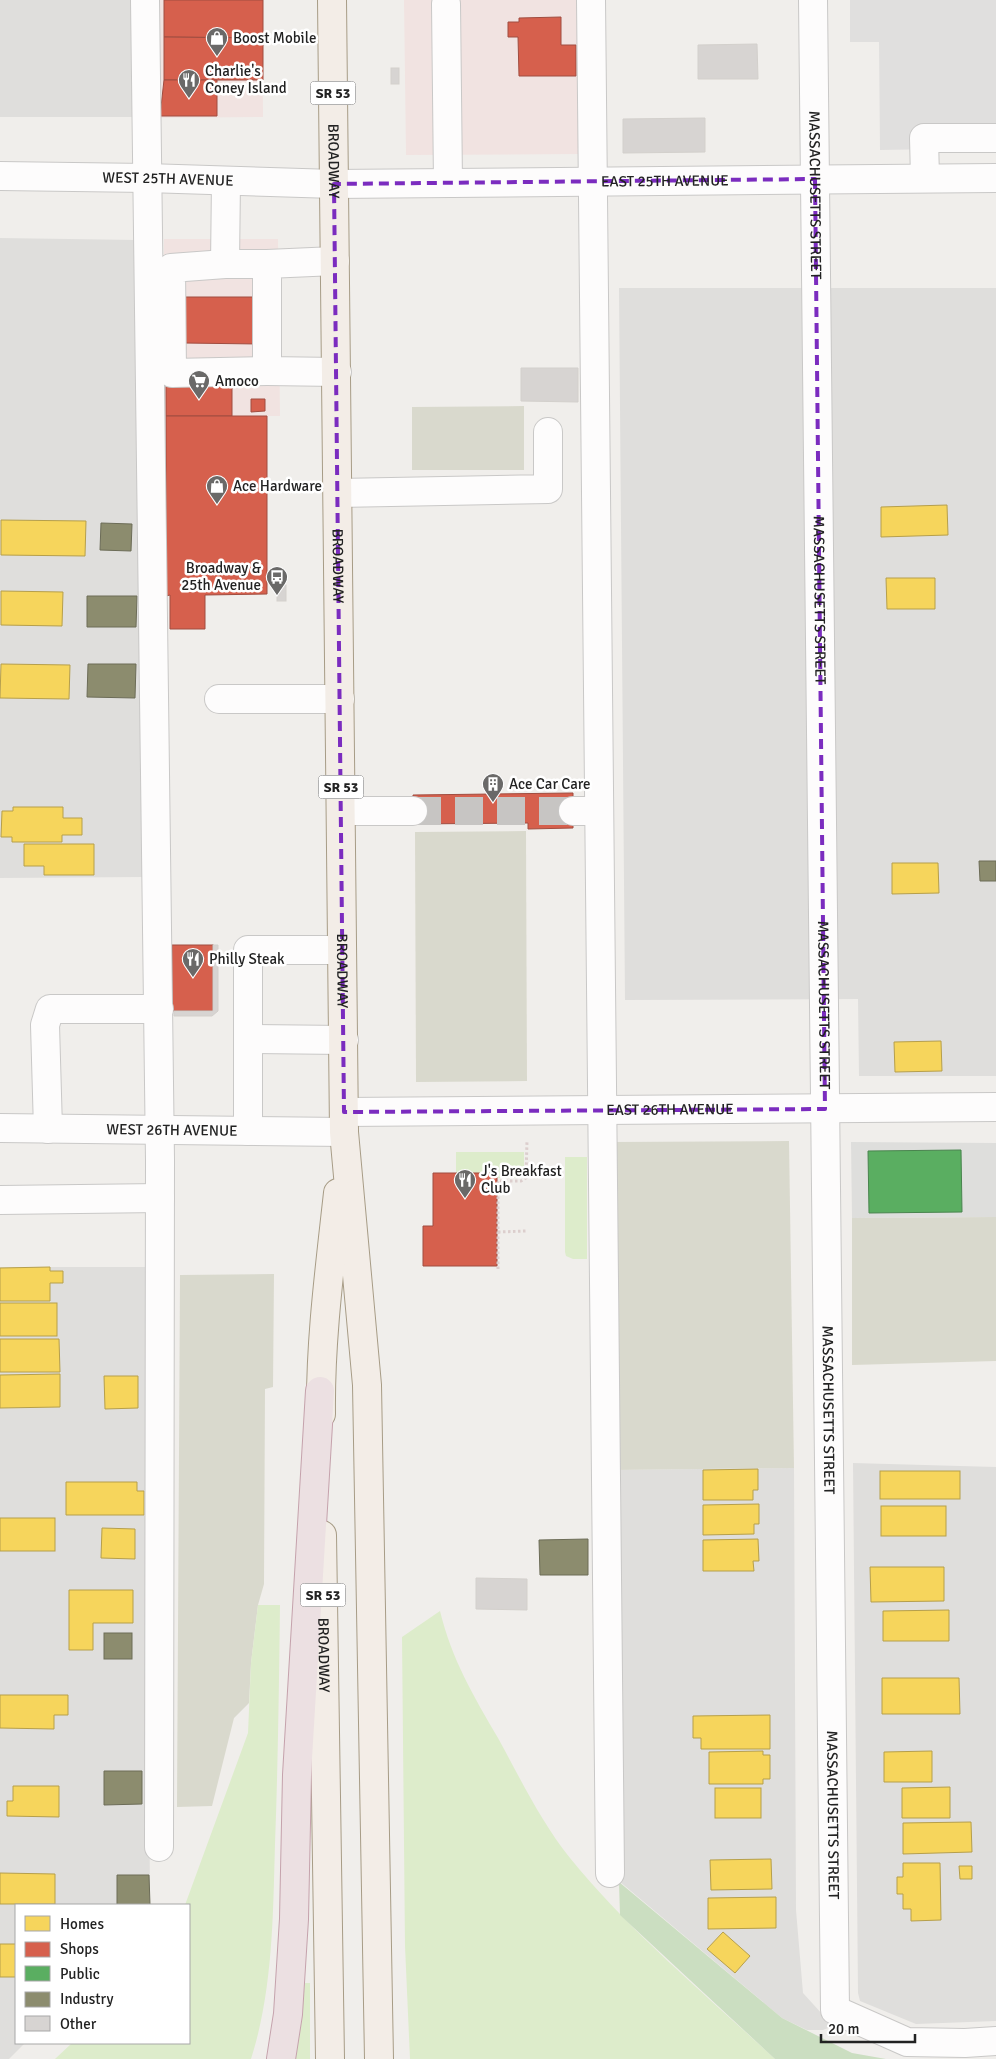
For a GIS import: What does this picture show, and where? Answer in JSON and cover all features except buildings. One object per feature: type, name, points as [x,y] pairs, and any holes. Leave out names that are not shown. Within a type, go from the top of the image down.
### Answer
[{"type":"highway","points":[[281,2059],[288,2014],[294,1919],[296,1775],[320,1390]]},
{"type":"main road","name":"BROADWAY","points":[[332,0],[344,1122],[367,1385],[378,2059]]},
{"type":"main road","name":"BROADWAY","points":[[330,2059],[320,1390],[344,1122]]},
{"type":"street","points":[[145,0],[160,1130],[159,1847]]},
{"type":"street","points":[[590,0],[610,1873]]},
{"type":"street","name":"MASSACHUSETTS STREET","points":[[814,0],[835,2010],[907,2042],[965,2043],[996,2041]]},
{"type":"street","points":[[446,4],[448,183]]},
{"type":"street","points":[[925,178],[924,138],[996,138]]},
{"type":"street","name":"WEST 25TH AVENUE","points":[[0,176],[147,178],[334,184]]},
{"type":"street","name":"EAST 25TH AVENUE","points":[[334,184],[996,178]]},
{"type":"street","points":[[224,264],[226,180]]},
{"type":"street","points":[[335,261],[224,264],[171,268],[172,373],[337,372]]},
{"type":"street","points":[[266,264],[266,371]]},
{"type":"street","points":[[338,493],[548,490],[548,432]]},
{"type":"street","points":[[219,700],[340,700]]},
{"type":"street","points":[[341,812],[413,812]]},
{"type":"street","points":[[572,812],[599,812]]},
{"type":"street","points":[[248,1131],[248,950],[342,950]]},
{"type":"street","points":[[48,1129],[45,1024],[50,1010],[159,1009]]},
{"type":"street","points":[[248,1039],[344,1040]]},
{"type":"street","name":"EAST 26TH AVENUE","points":[[344,1122],[602,1110],[996,1107]]},
{"type":"street","name":"WEST 26TH AVENUE","points":[[0,1128],[248,1131],[344,1122]]},
{"type":"street","points":[[0,1200],[160,1198]]},
{"type":"path","points":[[498,1269],[498,1181],[521,1181],[526,1178],[527,1140]]},
{"type":"path","points":[[498,1232],[526,1231]]},
{"type":"highlighted area","points":[[815,179],[825,1109],[344,1112],[334,184]]},
{"type":"shaded area","points":[[0,0],[132,0],[133,117],[0,117]]},
{"type":"shaded area","points":[[159,0],[262,0],[263,117],[160,118]]},
{"type":"shaded area","points":[[404,0],[578,0],[579,154],[406,155]]},
{"type":"shaded area","points":[[850,0],[996,0],[996,148],[880,150],[879,42],[850,42]]},
{"type":"shaded area","points":[[0,238],[137,240],[143,877],[0,878]]},
{"type":"shaded area","name":"Amoco","points":[[164,239],[278,239],[280,416],[163,416]]},
{"type":"shaded area","points":[[619,288],[996,288],[996,1076],[859,1076],[858,999],[625,1000]]},
{"type":"shaded area","points":[[524,406],[524,470],[412,470],[412,407]]},
{"type":"shaded area","points":[[526,831],[527,1081],[416,1082],[415,832]]},
{"type":"shaded area","points":[[789,1141],[794,1468],[614,1470],[611,1142]]},
{"type":"shaded area","points":[[851,1142],[996,1143],[996,1217],[852,1218]]},
{"type":"shaded area","points":[[996,1217],[996,1361],[852,1365],[852,1218]]},
{"type":"shaded area","points":[[0,1267],[146,1267],[150,1904],[15,1904],[15,2044],[24,2044],[9,2059],[0,2059]]},
{"type":"shaded area","points":[[274,1274],[273,1387],[265,1389],[264,1584],[258,1605],[251,1663],[249,1703],[234,1718],[212,1806],[177,1807],[180,1275]]},
{"type":"shaded area","points":[[853,1463],[996,1467],[996,2021],[916,2024],[860,2001],[858,1993]]},
{"type":"shaded area","points":[[794,1468],[796,1910],[803,1993],[833,2026],[823,2030],[807,2030],[782,2018],[619,1881],[614,1470]]},
{"type":"green space","points":[[456,1152],[524,1152],[524,1176],[520,1178],[497,1178],[497,1173],[456,1173]]},
{"type":"green space","points":[[565,1157],[587,1157],[587,1259],[573,1259],[566,1256],[565,1252]]},
{"type":"green space","points":[[258,1605],[280,1605],[274,1898],[268,1980],[264,2006],[251,2059],[55,2059],[71,2044],[190,2044],[190,1904],[185,1904],[248,1733],[251,1663]]},
{"type":"green space","points":[[440,1611],[457,1661],[472,1692],[531,1800],[559,1844],[593,1885],[643,1937],[775,2059],[410,2059],[405,1946],[402,1637]]},
{"type":"green space","points":[[619,1882],[782,2018],[852,2053],[886,2059],[775,2059],[620,1915]]},
{"type":"green space","points":[[305,1983],[310,1983],[310,2059],[295,2059]]},
{"type":"tunnel","points":[[413,811],[573,811]]},
{"type":"place","name":"Boost Mobile","points":[[217,57]]},
{"type":"place","name":"Charlie's Coney Island","points":[[189,99]]},
{"type":"place","name":"Amoco","points":[[199,400]]},
{"type":"place","name":"Ace Hardware","points":[[217,505]]},
{"type":"place","name":"Broadway & 25th Avenue","points":[[277,596]]},
{"type":"place","name":"Ace Car Care","points":[[493,803]]},
{"type":"place","name":"Philly Steak","points":[[193,978]]},
{"type":"place","name":"J's Breakfast Club","points":[[465,1199]]}]
